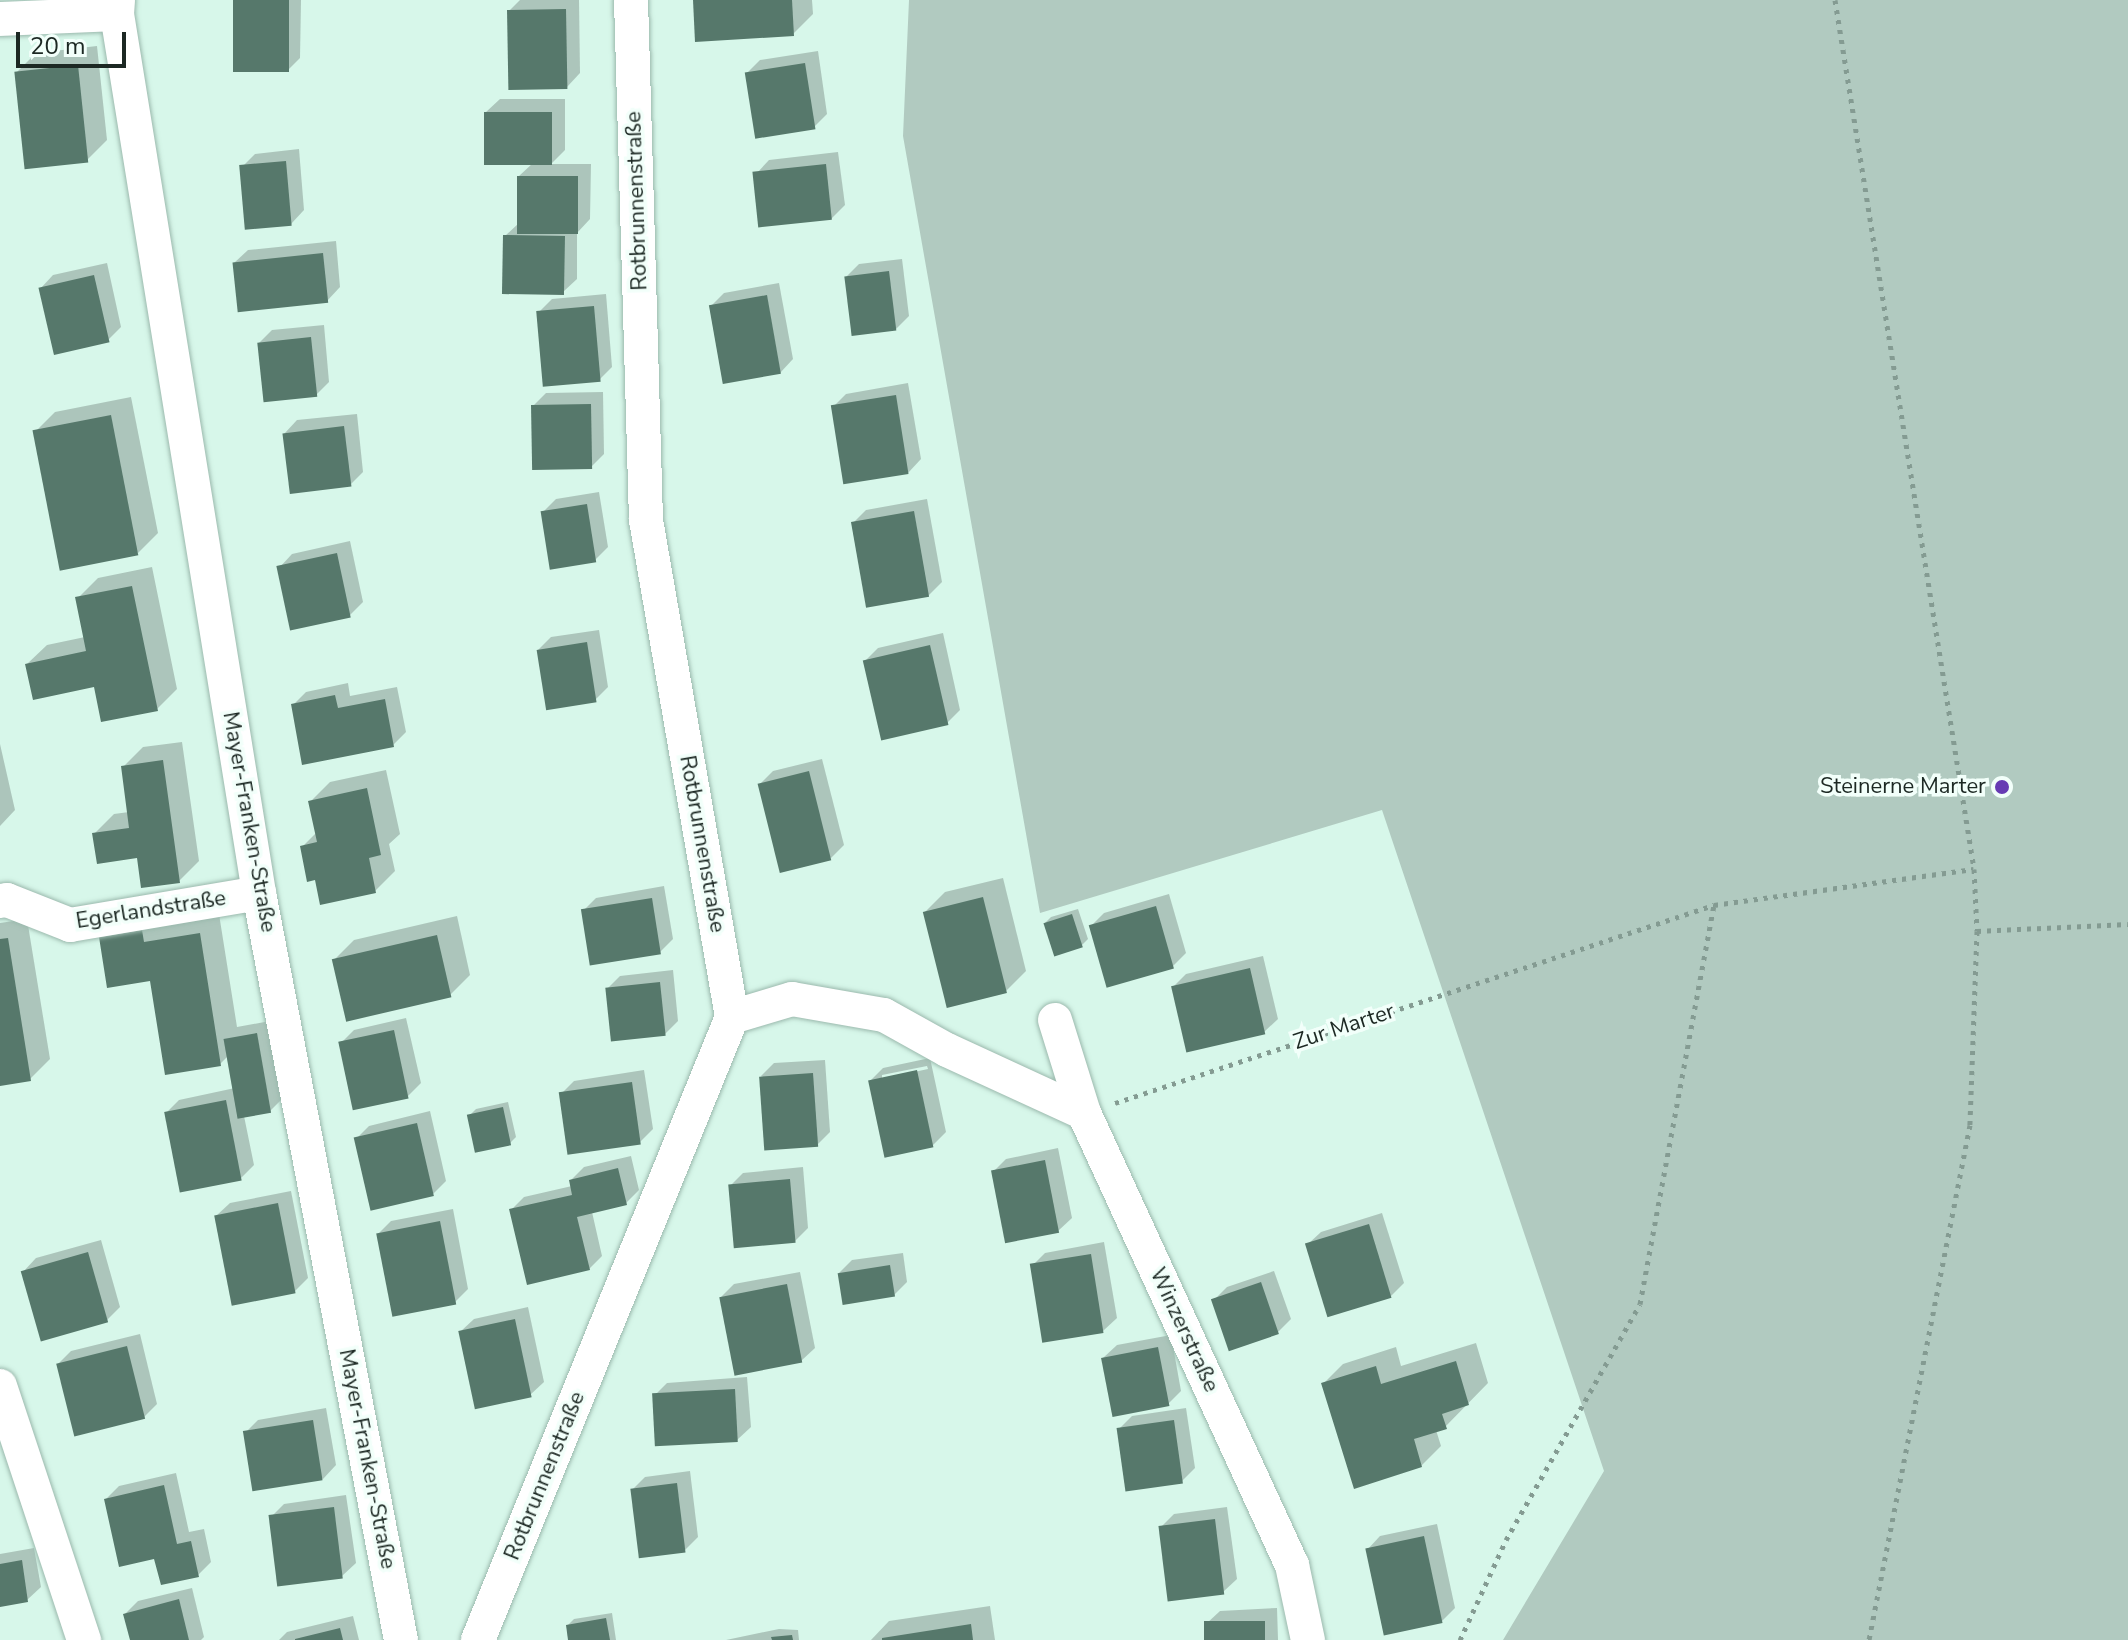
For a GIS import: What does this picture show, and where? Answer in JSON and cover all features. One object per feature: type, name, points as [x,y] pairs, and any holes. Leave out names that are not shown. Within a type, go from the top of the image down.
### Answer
[{"type":"street","name":"Rotbrunnenstraße","points":[[478,1640],[732,1017],[646,520],[631,0]]},
{"type":"street","points":[[0,19],[118,7]]},
{"type":"street","name":"Mayer-Franken-Straße","points":[[118,7],[259,893],[401,1640]]},
{"type":"street","name":"Egerlandstraße","points":[[0,901],[7,900],[70,925],[259,893]]},
{"type":"street","points":[[732,1017],[792,999],[884,1015],[947,1050],[1084,1113]]},
{"type":"street","name":"Winzerstraße","points":[[1055,1020],[1084,1113],[1292,1565],[1308,1640]]},
{"type":"street","points":[[0,1386],[84,1640]]},
{"type":"path","points":[[1835,0],[1974,869],[1977,931],[1970,1125],[1869,1640]]},
{"type":"path","name":"Zur Marter","points":[[1084,1113],[1714,905],[1974,869]]},
{"type":"path","points":[[1460,1640],[1506,1540],[1640,1304],[1714,905]]},
{"type":"path","points":[[1977,931],[2128,924]]},
{"type":"green space","points":[[909,0],[2128,0],[2128,1640],[1503,1640],[1604,1471],[1382,810],[1040,913],[903,136]]},
{"type":"building","points":[[233,0],[289,0],[289,72],[233,72]]},
{"type":"building","points":[[693,0],[792,0],[794,36],[695,42]]},
{"type":"building","points":[[566,9],[567,89],[508,90],[507,10]]},
{"type":"building","points":[[805,63],[815,129],[755,139],[745,73]]},
{"type":"building","points":[[78,65],[88,162],[25,169],[14,72]]},
{"type":"building","points":[[484,112],[552,112],[552,165],[484,165]]},
{"type":"building","points":[[286,161],[292,226],[245,230],[239,165]]},
{"type":"building","points":[[826,164],[832,220],[758,227],[752,172]]},
{"type":"building","points":[[517,176],[578,176],[578,234],[517,234]]},
{"type":"building","points":[[503,235],[565,236],[564,295],[502,294]]},
{"type":"building","points":[[323,253],[328,303],[238,312],[232,263]]},
{"type":"building","points":[[889,271],[896,331],[852,336],[844,276]]},
{"type":"building","points":[[94,275],[110,342],[54,355],[38,288]]},
{"type":"building","points":[[767,295],[781,374],[723,384],[709,305]]},
{"type":"building","points":[[594,306],[601,382],[543,387],[536,311]]},
{"type":"building","points":[[311,337],[317,397],[264,402],[257,343]]},
{"type":"building","points":[[896,395],[909,474],[843,484],[831,405]]},
{"type":"building","points":[[591,404],[592,469],[532,470],[531,405]]},
{"type":"building","points":[[111,415],[138,555],[60,571],[32,430]]},
{"type":"building","points":[[344,426],[351,487],[290,494],[282,434]]},
{"type":"building","points":[[587,504],[596,562],[550,570],[541,511]]},
{"type":"building","points":[[914,511],[929,597],[866,608],[851,522]]},
{"type":"building","points":[[337,553],[351,618],[290,630],[276,566]]},
{"type":"building","points":[[132,586],[158,711],[101,722],[94,687],[33,700],[25,664],[86,651],[75,597]]},
{"type":"building","points":[[587,642],[597,702],[546,710],[537,650]]},
{"type":"building","points":[[930,645],[948,725],[881,740],[863,661]]},
{"type":"building","points":[[335,695],[338,708],[385,699],[394,747],[302,765],[291,704]]},
{"type":"building","points":[[163,760],[180,883],[141,888],[137,858],[97,864],[92,833],[129,828],[121,766]]},
{"type":"building","points":[[809,771],[831,860],[780,873],[758,784]]},
{"type":"building","points":[[367,788],[381,855],[369,858],[376,893],[320,905],[315,880],[307,882],[300,846],[317,842],[308,801]]},
{"type":"building","points":[[983,897],[1007,993],[947,1008],[923,912]]},
{"type":"building","points":[[652,898],[661,954],[590,966],[581,909]]},
{"type":"building","points":[[1156,906],[1174,968],[1107,988],[1089,925]]},
{"type":"building","points":[[1072,914],[1083,947],[1054,957],[1043,923]]},
{"type":"building","points":[[142,930],[144,942],[200,933],[221,1066],[165,1075],[150,981],[107,988],[99,937]]},
{"type":"building","points":[[437,935],[451,997],[346,1022],[332,959]]},
{"type":"building","points":[[8,938],[31,1081],[0,1086],[0,939]]},
{"type":"building","points":[[1250,968],[1265,1034],[1186,1052],[1171,986]]},
{"type":"building","points":[[660,982],[666,1036],[611,1041],[605,988]]},
{"type":"building","points":[[394,1030],[409,1098],[353,1110],[338,1042]]},
{"type":"building","points":[[257,1033],[271,1113],[238,1119],[224,1039]]},
{"type":"building","points":[[917,1070],[933,1147],[885,1158],[868,1080]]},
{"type":"building","points":[[813,1073],[818,1147],[764,1151],[759,1077]]},
{"type":"building","points":[[632,1082],[641,1144],[567,1155],[559,1092]]},
{"type":"building","points":[[226,1100],[242,1180],[180,1193],[164,1112]]},
{"type":"building","points":[[503,1107],[511,1145],[475,1153],[467,1115]]},
{"type":"building","points":[[417,1123],[434,1196],[371,1211],[354,1138]]},
{"type":"building","points":[[1045,1160],[1059,1233],[1005,1243],[991,1170]]},
{"type":"building","points":[[618,1168],[627,1205],[577,1217],[590,1270],[527,1285],[509,1209],[572,1195],[569,1180]]},
{"type":"building","points":[[790,1179],[796,1243],[734,1248],[728,1184]]},
{"type":"building","points":[[278,1203],[296,1293],[232,1306],[214,1215]]},
{"type":"building","points":[[440,1221],[456,1304],[392,1317],[376,1233]]},
{"type":"building","points":[[1369,1224],[1392,1298],[1327,1317],[1305,1244]]},
{"type":"building","points":[[88,1252],[108,1322],[41,1341],[21,1271]]},
{"type":"building","points":[[1091,1254],[1104,1333],[1042,1343],[1030,1264]]},
{"type":"building","points":[[890,1265],[895,1297],[843,1305],[838,1273]]},
{"type":"building","points":[[1261,1282],[1279,1334],[1229,1351],[1211,1299]]},
{"type":"building","points":[[787,1284],[802,1363],[735,1376],[719,1297]]},
{"type":"building","points":[[515,1319],[532,1397],[475,1409],[458,1331]]},
{"type":"building","points":[[127,1346],[145,1419],[74,1436],[56,1364]]},
{"type":"building","points":[[1158,1347],[1169,1406],[1113,1417],[1101,1358]]},
{"type":"building","points":[[1456,1361],[1469,1405],[1442,1414],[1447,1429],[1414,1439],[1422,1467],[1354,1489],[1321,1383],[1376,1366],[1381,1384]]},
{"type":"building","points":[[735,1389],[738,1442],[655,1446],[652,1393]]},
{"type":"building","points":[[313,1420],[323,1480],[252,1491],[243,1431]]},
{"type":"building","points":[[1174,1420],[1183,1483],[1125,1491],[1117,1428]]},
{"type":"building","points":[[677,1483],[686,1552],[639,1558],[630,1489]]},
{"type":"building","points":[[164,1485],[177,1544],[191,1541],[199,1577],[161,1585],[154,1559],[119,1567],[104,1499]]},
{"type":"building","points":[[334,1507],[343,1578],[277,1587],[268,1515]]},
{"type":"building","points":[[1215,1519],[1224,1594],[1168,1601],[1158,1526]]},
{"type":"building","points":[[1424,1536],[1443,1623],[1384,1636],[1365,1548]]},
{"type":"building","points":[[22,1560],[28,1602],[0,1607],[0,1564]]},
{"type":"building","points":[[179,1599],[189,1640],[130,1640],[123,1614]]},
{"type":"building","points":[[606,1618],[610,1640],[568,1640],[566,1625]]},
{"type":"building","points":[[1204,1621],[1265,1621],[1265,1640],[1204,1640]]},
{"type":"building","points":[[971,1624],[973,1640],[882,1640],[882,1638]]},
{"type":"building","points":[[340,1628],[343,1640],[295,1640],[295,1639]]},
{"type":"building","points":[[792,1635],[793,1640],[772,1640],[771,1637]]},
{"type":"place","name":"Steinerne Marter","points":[[2002,787]]}]
